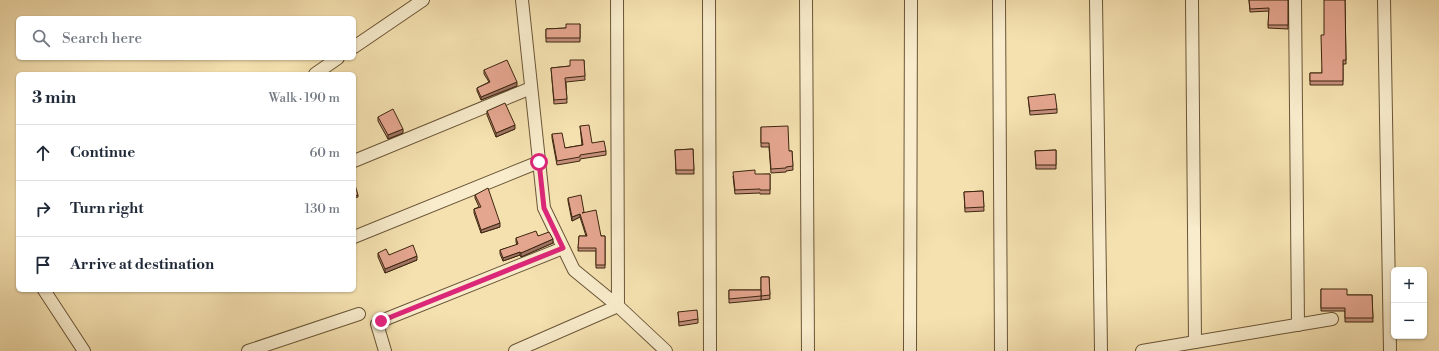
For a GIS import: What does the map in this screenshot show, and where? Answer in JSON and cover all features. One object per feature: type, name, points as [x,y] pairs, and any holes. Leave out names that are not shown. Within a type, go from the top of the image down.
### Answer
[{"type":"street","points":[[356,46],[423,0]]},
{"type":"street","points":[[522,0],[544,208],[574,270],[618,306],[666,351]]},
{"type":"street","points":[[617,0],[618,306]]},
{"type":"street","points":[[709,0],[710,351]]},
{"type":"street","points":[[806,0],[808,351]]},
{"type":"street","points":[[910,351],[911,0]]},
{"type":"street","points":[[1000,0],[1001,351]]},
{"type":"street","points":[[1096,0],[1101,351]]},
{"type":"street","points":[[1192,0],[1195,342]]},
{"type":"street","points":[[1295,0],[1298,325]]},
{"type":"street","points":[[1384,0],[1390,351]]},
{"type":"street","points":[[318,72],[335,60]]},
{"type":"street","points":[[356,160],[531,88]]},
{"type":"street","points":[[356,236],[539,162]]},
{"type":"street","points":[[386,351],[377,324],[381,321],[563,248]]},
{"type":"street","points":[[45,292],[84,351]]},
{"type":"street","points":[[515,351],[618,306]]},
{"type":"street","points":[[248,351],[360,314]]},
{"type":"street","points":[[1142,351],[1332,319]]},
{"type":"building","points":[[1249,0],[1288,0],[1288,25],[1268,25],[1269,8],[1250,9]]},
{"type":"building","points":[[1324,0],[1345,0],[1346,60],[1343,60],[1343,81],[1310,81],[1310,73],[1322,73],[1321,35],[1324,35]]},
{"type":"building","points":[[566,24],[580,24],[580,38],[546,38],[546,29],[566,28]]},
{"type":"building","points":[[507,60],[517,82],[481,97],[477,88],[490,82],[484,70]]},
{"type":"building","points":[[570,60],[584,60],[585,76],[565,78],[567,99],[554,100],[551,68],[570,66]]},
{"type":"building","points":[[1055,94],[1057,109],[1030,111],[1028,97]]},
{"type":"building","points":[[505,103],[515,125],[496,133],[487,111]]},
{"type":"building","points":[[393,109],[403,129],[388,135],[378,117]]},
{"type":"building","points":[[589,125],[592,143],[604,141],[606,151],[580,155],[580,157],[557,161],[552,134],[562,133],[565,148],[583,145],[580,126]]},
{"type":"building","points":[[788,126],[789,151],[792,151],[793,166],[771,169],[769,143],[761,143],[761,127]]},
{"type":"building","points":[[693,149],[694,170],[676,170],[675,150]]},
{"type":"building","points":[[1056,150],[1056,165],[1036,165],[1035,151]]},
{"type":"building","points":[[755,170],[755,174],[770,174],[770,190],[735,190],[733,172]]},
{"type":"building","points":[[488,188],[500,223],[481,230],[474,209],[481,207],[475,195]]},
{"type":"building","points":[[983,191],[984,207],[965,208],[964,192]]},
{"type":"building","points":[[581,195],[584,212],[582,213],[596,210],[601,236],[605,236],[605,265],[596,265],[596,248],[578,248],[579,236],[587,236],[580,214],[572,217],[568,198]]},
{"type":"building","points":[[536,231],[538,236],[549,232],[553,239],[521,253],[520,252],[503,258],[500,250],[518,244],[516,238]]},
{"type":"building","points":[[413,245],[417,256],[385,269],[378,253],[386,249],[389,255]]},
{"type":"building","points":[[761,277],[769,277],[770,295],[761,296]]},
{"type":"building","points":[[1321,289],[1347,289],[1347,295],[1372,295],[1373,318],[1345,318],[1345,308],[1321,308]]},
{"type":"building","points":[[729,290],[761,290],[761,296],[729,299]]},
{"type":"building","points":[[697,310],[698,319],[679,322],[678,312]]},
{"type":"route","points":[[381,321],[563,248],[544,208],[539,162]]}]
